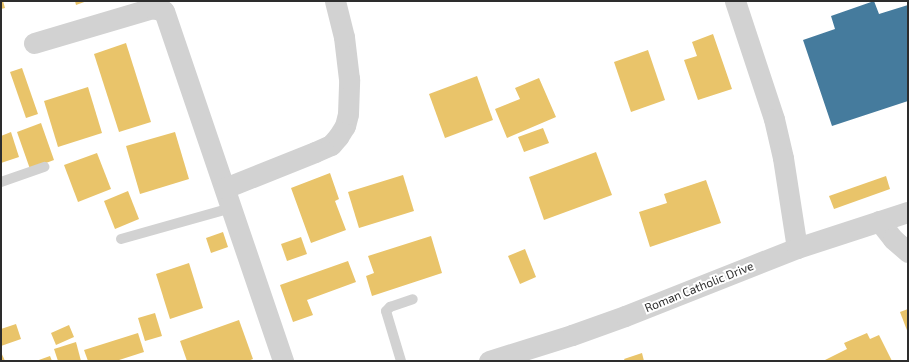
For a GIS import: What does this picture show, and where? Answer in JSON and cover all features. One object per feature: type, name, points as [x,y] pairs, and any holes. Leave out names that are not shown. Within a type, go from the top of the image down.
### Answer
[{"type":"street","points":[[225,188],[331,145],[345,126],[348,114],[349,79],[344,37],[335,1]]},
{"type":"street","points":[[735,1],[774,119],[783,158],[797,248]]},
{"type":"street","points":[[34,42],[152,8],[164,11],[283,361]]},
{"type":"street","name":"Roman Catholic Drive","points":[[489,361],[572,336],[797,248],[908,212]]},
{"type":"street","points":[[879,221],[893,239],[908,252]]},
{"type":"lane","points":[[1,182],[44,167]]},
{"type":"lane","points":[[121,239],[231,208]]},
{"type":"lane","points":[[401,361],[386,311],[390,307],[414,300]]},
{"type":"building: Homes","points":[[1,1],[3,1],[5,8],[1,9]]},
{"type":"building: Homes","points":[[75,1],[87,1],[76,5]]},
{"type":"building: Homes","points":[[713,34],[732,89],[698,100],[684,60],[697,56],[692,42]]},
{"type":"building: Homes","points":[[126,43],[151,122],[119,132],[94,54]]},
{"type":"building: Homes","points":[[648,50],[665,100],[631,112],[614,62]]},
{"type":"building: Homes","points":[[22,68],[38,114],[26,118],[10,72]]},
{"type":"building: Homes","points":[[477,76],[493,120],[445,138],[429,94]]},
{"type":"building: Homes","points":[[539,78],[556,117],[507,138],[495,109],[520,99],[515,88]]},
{"type":"building: Homes","points":[[88,87],[102,133],[58,147],[44,101]]},
{"type":"building: Homes","points":[[41,123],[54,160],[30,169],[17,132]]},
{"type":"building: Homes","points":[[543,128],[549,143],[524,152],[518,137]]},
{"type":"building: Homes","points":[[11,132],[19,157],[1,163],[1,136]]},
{"type":"building: Homes","points":[[175,132],[189,179],[140,194],[126,146]]},
{"type":"building: Homes","points":[[596,152],[612,195],[544,220],[529,177]]},
{"type":"building: Homes","points":[[97,153],[111,189],[78,202],[64,165]]},
{"type":"building: Homes","points":[[330,173],[339,199],[335,201],[346,230],[311,243],[291,188]]},
{"type":"building: Homes","points":[[403,175],[414,211],[359,228],[348,192]]},
{"type":"building: Homes","points":[[886,176],[890,189],[834,209],[829,196]]},
{"type":"building: Homes","points":[[706,180],[721,223],[650,247],[639,212],[667,203],[664,194]]},
{"type":"building: Homes","points":[[128,191],[139,219],[115,229],[104,201]]},
{"type":"building: Homes","points":[[223,232],[228,247],[211,253],[206,238]]},
{"type":"building: Homes","points":[[431,236],[442,273],[372,296],[366,276],[374,273],[368,256]]},
{"type":"building: Homes","points":[[301,237],[307,254],[287,261],[281,244]]},
{"type":"building: Homes","points":[[525,249],[536,277],[520,284],[508,256]]},
{"type":"building: Homes","points":[[348,261],[356,282],[307,300],[313,315],[293,322],[280,285]]},
{"type":"building: Homes","points":[[189,263],[203,308],[170,319],[156,274]]},
{"type":"building: Homes","points":[[908,309],[908,333],[900,312]]},
{"type":"building: Homes","points":[[155,313],[162,336],[145,341],[138,318]]},
{"type":"building: Homes","points":[[239,320],[253,359],[248,361],[187,361],[180,341]]},
{"type":"building: Homes","points":[[16,324],[21,339],[1,346],[1,329]]},
{"type":"building: Homes","points":[[69,325],[74,337],[56,345],[51,333]]},
{"type":"building: Homes","points":[[138,333],[144,352],[116,361],[88,361],[84,350]]},
{"type":"building: Homes","points":[[867,333],[870,339],[879,335],[892,361],[823,361],[847,349],[844,343]]},
{"type":"building: Homes","points":[[76,342],[81,361],[58,361],[54,349]]},
{"type":"building: Homes","points":[[1,352],[5,361],[1,361]]},
{"type":"building: Homes","points":[[642,353],[644,361],[625,361],[624,359]]},
{"type":"building: Homes","points":[[50,356],[52,361],[36,361]]},
{"type":"building: Public","points":[[874,1],[879,14],[908,5],[908,101],[832,126],[803,40],[835,29],[831,16]]}]
